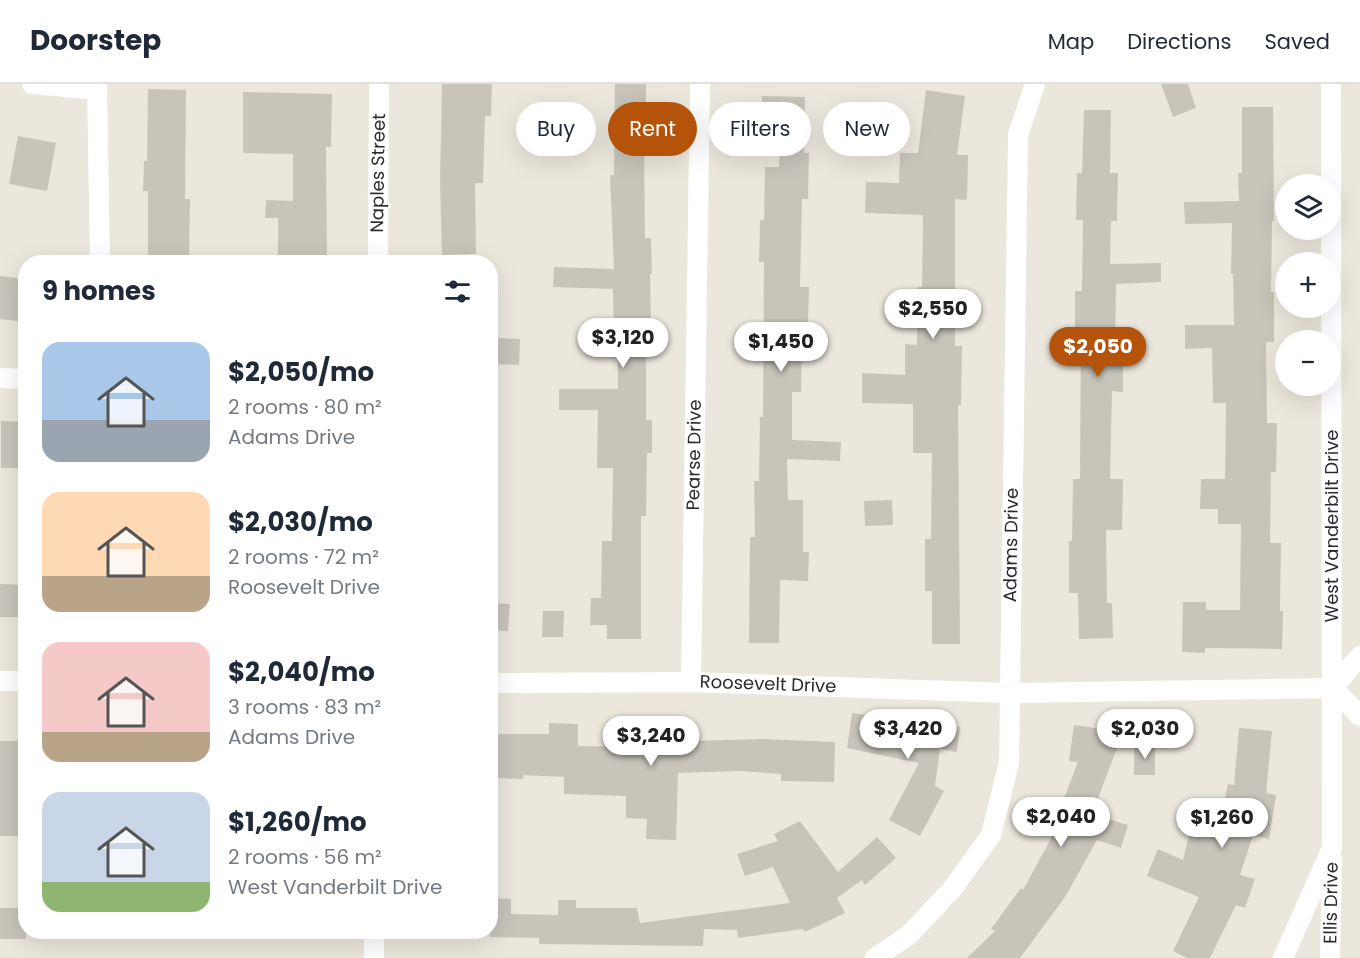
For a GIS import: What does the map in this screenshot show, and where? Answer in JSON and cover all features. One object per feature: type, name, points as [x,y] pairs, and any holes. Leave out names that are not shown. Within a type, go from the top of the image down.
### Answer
[{"type":"street","points":[[32,84],[97,87],[100,255]]},
{"type":"street","name":"Naples Street","points":[[378,255],[379,84]]},
{"type":"street","name":"Pearse Drive","points":[[691,682],[700,84]]},
{"type":"street","name":"Adams Drive","points":[[875,958],[909,935],[953,888],[991,835],[1009,763],[1018,135],[1035,84]]},
{"type":"street","name":"West Vanderbilt Drive","points":[[1283,958],[1332,848],[1331,84]]},
{"type":"street","points":[[0,378],[18,379]]},
{"type":"street","points":[[1360,656],[1333,688],[1360,716]]},
{"type":"street","points":[[0,681],[18,681]]},
{"type":"street","name":"Roosevelt Drive","points":[[498,683],[691,682],[1009,693],[1333,688]]},
{"type":"street","name":"Ellis Drive","points":[[1330,958],[1332,848]]},
{"type":"street","points":[[374,939],[374,958]]},
{"type":"building","points":[[442,84],[492,84],[491,116],[485,116],[483,183],[475,183],[476,254],[442,255],[440,182]]},
{"type":"building","points":[[615,84],[646,84],[646,102],[615,102]]},
{"type":"building","points":[[1161,84],[1188,84],[1196,108],[1173,117]]},
{"type":"building","points":[[148,89],[186,90],[185,199],[190,199],[189,255],[148,255],[148,191],[143,191],[144,161],[147,161]]},
{"type":"building","points":[[926,90],[965,96],[957,155],[968,155],[967,200],[955,199],[955,346],[962,346],[961,405],[958,405],[960,644],[932,644],[932,591],[925,591],[925,539],[931,539],[932,453],[913,453],[913,404],[862,403],[862,373],[905,375],[905,344],[917,345],[918,287],[922,287],[923,215],[865,213],[866,182],[899,183],[900,156],[918,153]]},
{"type":"building","points":[[243,92],[332,94],[331,147],[326,147],[327,255],[278,255],[278,218],[265,218],[266,200],[293,201],[293,154],[243,153]]},
{"type":"building","points":[[762,96],[805,97],[805,102],[762,102]]},
{"type":"building","points":[[1242,107],[1273,107],[1274,221],[1272,221],[1271,292],[1274,292],[1274,342],[1266,342],[1267,423],[1277,423],[1276,472],[1271,472],[1270,543],[1281,543],[1282,649],[1205,648],[1205,653],[1182,652],[1183,602],[1206,602],[1206,610],[1240,610],[1241,524],[1218,524],[1218,509],[1200,509],[1201,479],[1225,479],[1226,403],[1213,403],[1212,348],[1185,349],[1185,325],[1234,325],[1233,274],[1231,274],[1232,223],[1185,224],[1184,202],[1239,201],[1238,173],[1242,173]]},
{"type":"building","points":[[1084,110],[1111,110],[1110,173],[1118,173],[1117,221],[1111,221],[1110,264],[1161,263],[1161,282],[1116,284],[1115,353],[1123,353],[1123,392],[1112,391],[1110,479],[1123,479],[1122,530],[1106,530],[1107,603],[1112,603],[1113,638],[1079,639],[1078,593],[1069,593],[1069,541],[1072,541],[1073,479],[1080,479],[1081,328],[1075,327],[1075,291],[1082,291],[1083,220],[1076,220],[1077,173],[1082,173]]},
{"type":"building","points":[[18,136],[56,143],[47,191],[9,184]]},
{"type":"building","points":[[614,156],[644,156],[645,238],[651,238],[652,274],[650,274],[651,330],[646,331],[646,420],[652,420],[652,453],[647,453],[646,516],[641,516],[641,639],[607,639],[607,625],[590,625],[591,598],[601,598],[602,541],[612,541],[613,468],[597,468],[598,410],[559,410],[559,389],[618,389],[618,331],[614,331],[613,289],[553,287],[554,267],[614,269],[610,175],[614,175]]},
{"type":"building","points":[[779,156],[809,156],[808,199],[802,199],[800,287],[809,287],[808,326],[802,326],[801,392],[792,392],[792,440],[841,442],[840,461],[787,459],[788,500],[803,500],[803,552],[809,552],[808,581],[780,580],[779,643],[749,643],[750,537],[755,537],[754,481],[759,481],[760,417],[763,417],[764,262],[759,262],[760,220],[764,220],[765,167],[779,167]]},
{"type":"building","points":[[0,276],[18,278],[18,321],[0,319]]},
{"type":"building","points":[[498,338],[520,339],[519,365],[498,364]]},
{"type":"building","points":[[1,421],[18,422],[18,468],[1,468]]},
{"type":"building","points":[[892,500],[893,525],[865,526],[864,501]]},
{"type":"building","points":[[0,584],[18,585],[18,617],[0,617]]},
{"type":"building","points":[[498,603],[510,604],[508,631],[498,630]]},
{"type":"building","points":[[543,611],[564,611],[563,637],[542,637]]},
{"type":"building","points":[[852,713],[939,725],[941,719],[943,725],[960,727],[957,752],[940,749],[935,786],[944,791],[920,836],[889,820],[919,763],[847,748]]},
{"type":"building","points":[[549,723],[578,724],[578,746],[626,747],[626,741],[762,739],[835,742],[834,782],[781,781],[781,774],[739,771],[678,773],[676,840],[646,839],[647,819],[626,818],[626,796],[564,794],[564,777],[523,775],[523,779],[498,778],[498,734],[549,734]]},
{"type":"building","points":[[1074,725],[1123,732],[1092,814],[1128,825],[1121,848],[1097,840],[1065,897],[1020,958],[967,958],[995,931],[991,929],[1021,888],[1023,890],[1066,811],[1060,809],[1078,762],[1069,761]]},
{"type":"building","points":[[1239,728],[1272,731],[1266,793],[1276,795],[1269,839],[1253,835],[1240,875],[1255,879],[1245,908],[1236,905],[1210,958],[1187,958],[1173,951],[1199,897],[1147,876],[1158,849],[1183,860],[1196,808],[1221,814],[1228,784],[1234,785]]},
{"type":"building","points":[[0,741],[18,741],[18,836],[0,836]]},
{"type":"building","points":[[1134,744],[1155,744],[1155,775],[1134,775]]},
{"type":"building","points":[[800,821],[838,872],[877,837],[896,858],[865,885],[862,880],[837,898],[845,913],[805,932],[803,929],[738,938],[737,930],[704,929],[703,946],[539,944],[539,938],[498,937],[498,898],[511,899],[511,914],[558,915],[558,900],[576,900],[576,908],[637,908],[640,923],[790,903],[773,867],[745,876],[737,854],[778,841],[774,834]]},
{"type":"building","points":[[0,908],[18,908],[18,939],[0,939]]}]
